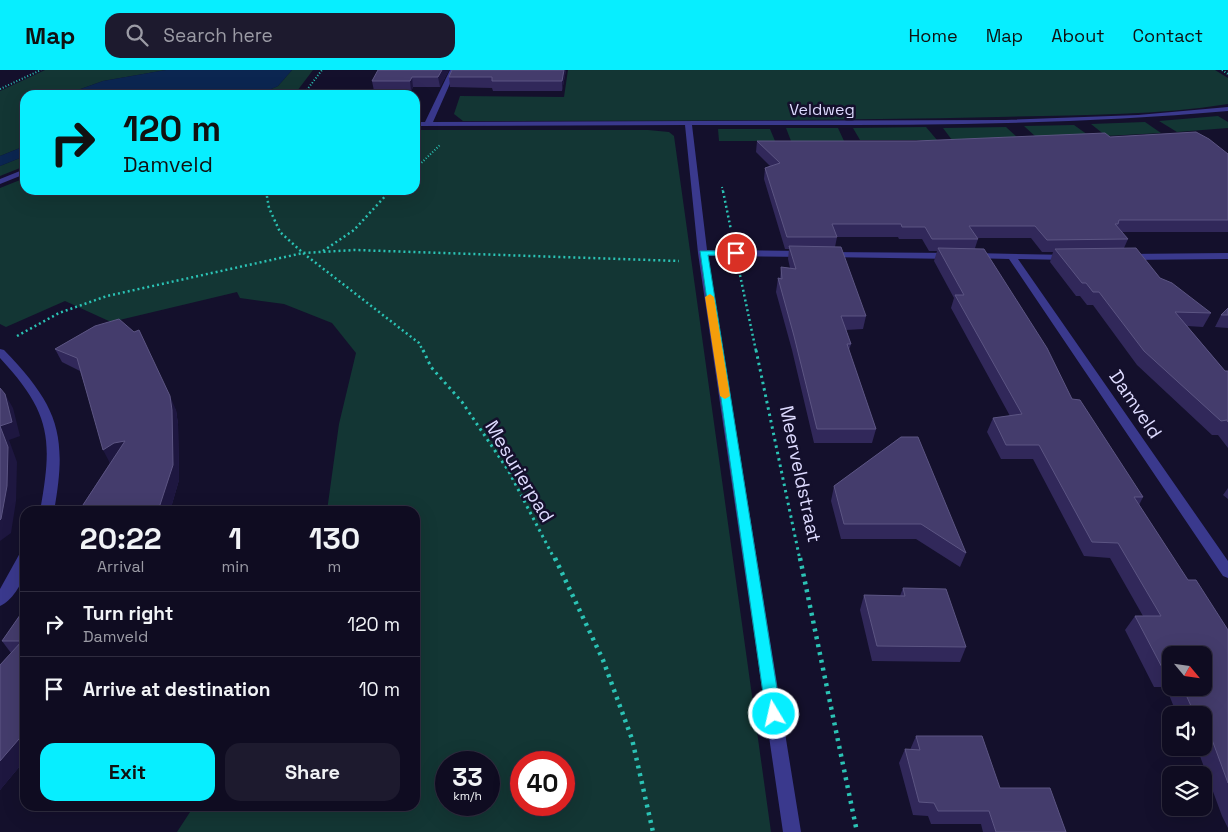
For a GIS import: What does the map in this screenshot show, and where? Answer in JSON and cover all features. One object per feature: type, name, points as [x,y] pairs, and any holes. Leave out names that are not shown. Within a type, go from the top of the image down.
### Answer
[{"type":"street","points":[[428,124],[453,70]]},
{"type":"street","name":"Veldweg","points":[[420,124],[1031,122],[1138,117],[1228,109]]},
{"type":"street","points":[[688,124],[704,257],[792,832]]},
{"type":"street","points":[[0,182],[20,173]]},
{"type":"street","points":[[704,257],[736,253],[1081,257]]},
{"type":"street","points":[[1110,257],[1228,256]]},
{"type":"street","name":"Damveld","points":[[1012,257],[1228,572]]},
{"type":"street","points":[[0,352],[28,383],[44,406],[54,447],[48,506]]},
{"type":"street","points":[[0,600],[12,584],[20,567]]},
{"type":"path","points":[[0,89],[40,70]]},
{"type":"path","points":[[307,90],[322,70]]},
{"type":"path","points":[[1222,70],[1228,74]]},
{"type":"path","name":"Meerveldstraat","points":[[721,183],[857,832]]},
{"type":"path","name":"Mesurierpad","points":[[267,195],[269,208],[280,232],[303,253],[419,343],[431,367],[462,402],[508,470],[569,586],[602,660],[632,738],[653,832]]},
{"type":"path","points":[[322,251],[354,230],[386,195]]},
{"type":"path","points":[[17,336],[58,313],[107,296],[303,253],[355,250],[704,257]]},
{"type":"green space","points":[[45,70],[166,70],[103,81],[78,90],[20,90],[20,148],[0,156],[0,91]]},
{"type":"green space","points":[[292,70],[313,70],[298,90],[269,90],[278,86]]},
{"type":"green space","points":[[568,70],[1215,70],[1228,78],[1228,104],[1171,111],[1113,114],[864,119],[463,121],[454,114],[460,96],[564,97]]},
{"type":"green space","points":[[1218,116],[1228,122],[1228,128],[1177,132],[1159,121]]},
{"type":"green space","points":[[1145,122],[1161,133],[1106,136],[1091,124]]},
{"type":"green space","points":[[1074,125],[1088,135],[1036,137],[1024,126]]},
{"type":"green space","points":[[926,127],[937,140],[860,140],[853,128]]},
{"type":"green space","points":[[1006,127],[1018,138],[952,140],[943,128]]},
{"type":"green space","points":[[786,128],[838,128],[844,141],[791,141]]},
{"type":"green space","points":[[718,129],[770,129],[775,141],[719,141]]},
{"type":"green space","points":[[420,130],[648,130],[669,132],[674,136],[771,832],[177,832],[191,811],[420,811],[420,506],[328,506],[339,424],[356,353],[332,323],[284,304],[240,298],[237,292],[111,322],[65,301],[6,327],[0,324],[0,188],[20,180],[20,195],[420,195]]},
{"type":"green space","points":[[20,158],[20,168],[0,176],[0,166]]},
{"type":"water","points":[[166,70],[292,70],[278,86],[269,90],[78,90],[103,81]]},
{"type":"water","points":[[20,148],[20,158],[0,166],[0,156]]},
{"type":"building","points":[[378,70],[442,70],[438,77],[412,77],[410,81],[372,81]]},
{"type":"building","points":[[452,70],[564,70],[562,81],[492,81],[492,77],[449,77]]},
{"type":"building","points":[[1196,132],[1209,139],[1228,154],[1228,220],[1119,220],[1118,224],[1115,224],[1128,239],[1047,240],[1035,226],[969,226],[978,239],[932,239],[925,227],[902,227],[901,224],[832,224],[837,237],[787,237],[765,168],[780,163],[757,141],[916,141],[1105,133],[1110,137]]},
{"type":"building","points":[[789,246],[841,247],[866,316],[841,316],[851,344],[847,344],[876,429],[817,429],[778,278],[782,279],[781,267],[796,269]]},
{"type":"building","points":[[938,248],[984,249],[1047,348],[1072,399],[1080,400],[1143,497],[1134,497],[1188,580],[1196,580],[1228,630],[1228,783],[1212,740],[1212,706],[1191,706],[1187,696],[1212,696],[1212,646],[1162,646],[1162,667],[1135,616],[1161,616],[1118,543],[1092,542],[1039,445],[1006,445],[993,418],[1022,414],[955,295],[964,295]]},
{"type":"building","points":[[1136,248],[1160,278],[1172,283],[1211,313],[1175,312],[1225,371],[1228,371],[1228,422],[1227,420],[1221,421],[1144,351],[1099,292],[1093,292],[1086,283],[1082,283],[1055,249]]},
{"type":"building","points":[[1228,308],[1228,315],[1221,315]]},
{"type":"building","points":[[119,319],[134,332],[139,330],[170,396],[173,465],[160,506],[82,506],[125,441],[114,443],[103,450],[77,358],[55,349],[95,326]]},
{"type":"building","points":[[0,388],[5,394],[12,422],[0,426]]},
{"type":"building","points":[[0,426],[8,447],[7,486],[0,520]]},
{"type":"building","points":[[901,437],[918,437],[966,553],[921,524],[844,524],[834,486]]},
{"type":"building","points":[[903,588],[946,589],[966,647],[877,646],[864,595],[905,596]]},
{"type":"building","points":[[20,615],[20,641],[2,641]]},
{"type":"building","points":[[20,643],[20,738],[0,761],[0,665]]},
{"type":"building","points":[[916,736],[982,736],[1000,788],[1050,788],[1066,832],[996,832],[989,811],[938,811],[934,803],[919,802],[905,749],[920,750]]},
{"type":"slow traffic","points":[[710,297],[725,396]]},
{"type":"route","points":[[736,253],[703,253],[774,714]]}]
